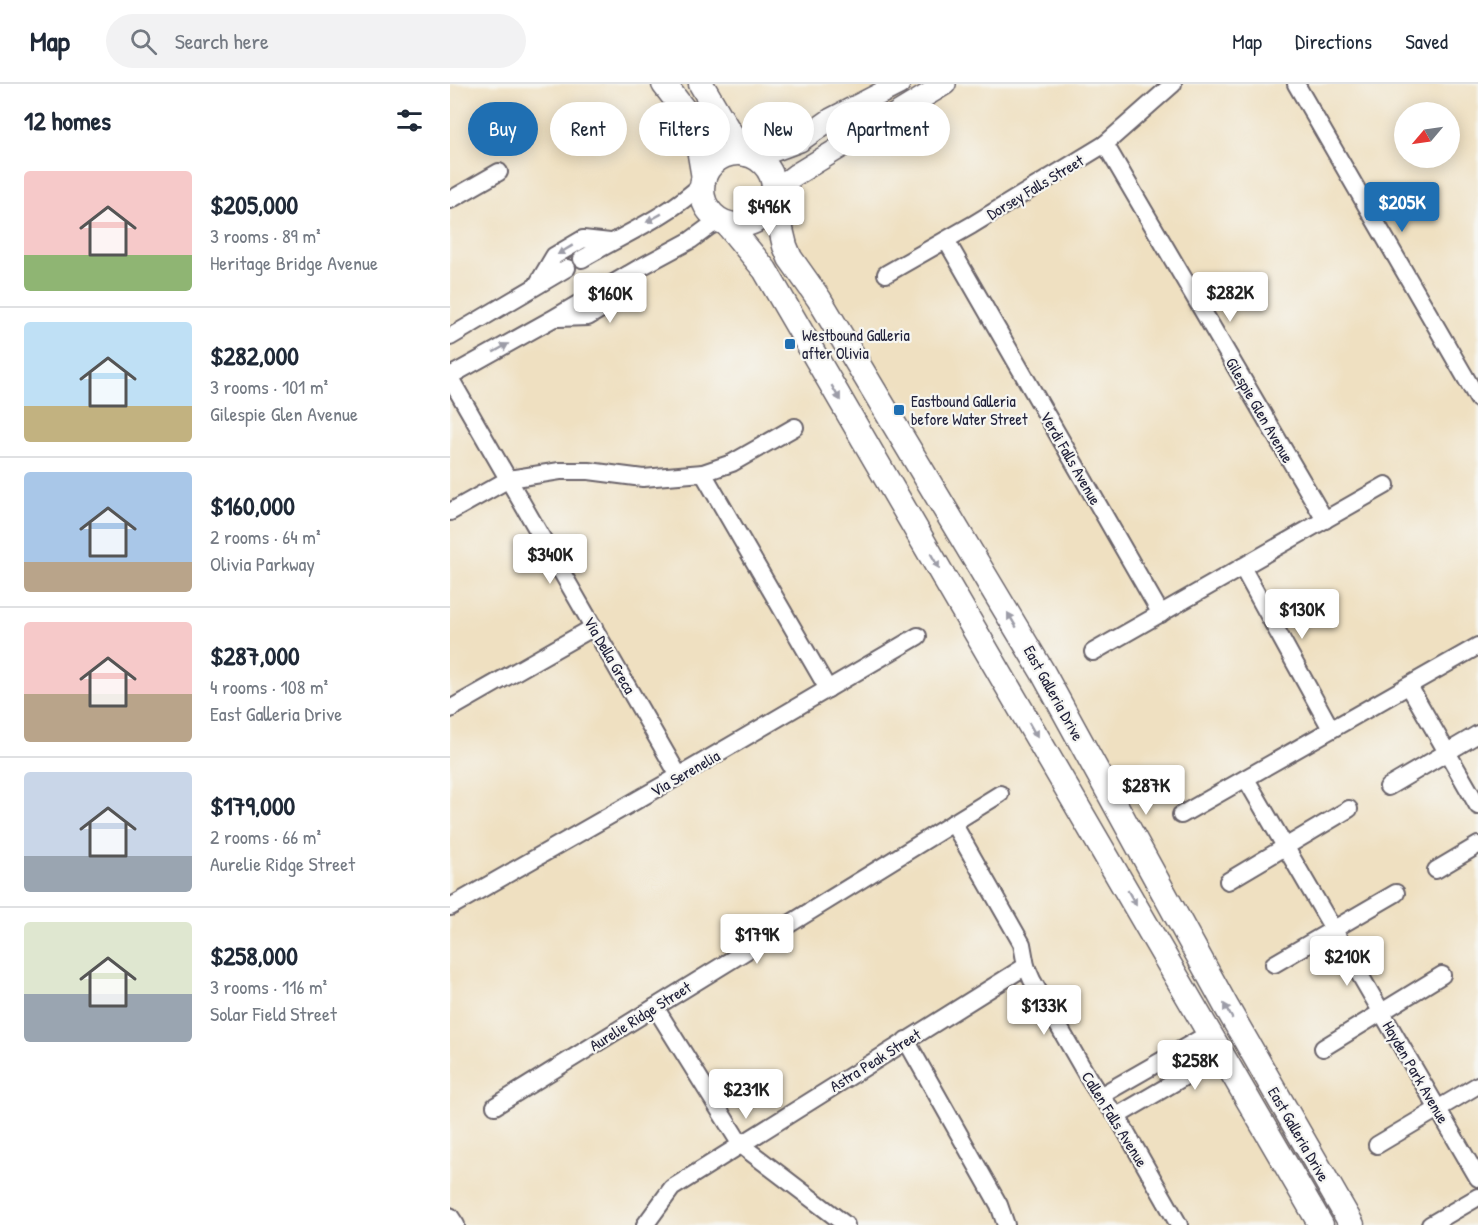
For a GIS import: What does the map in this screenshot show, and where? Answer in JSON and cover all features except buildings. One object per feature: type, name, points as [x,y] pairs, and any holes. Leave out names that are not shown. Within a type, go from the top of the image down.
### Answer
[{"type":"main road","points":[[664,84],[693,122],[703,181],[702,196],[714,217],[725,223],[748,224],[767,211],[773,195],[772,177],[766,167],[750,156]]},
{"type":"main road","points":[[701,84],[728,130],[742,147]]},
{"type":"main road","points":[[703,181],[712,163],[722,156],[734,153],[742,154]]},
{"type":"main road","name":"East Galleria Drive","points":[[773,195],[790,258],[831,319],[1042,671],[1226,1006],[1352,1225]]},
{"type":"main road","name":"East Galleria Drive","points":[[725,223],[765,270],[1321,1225]]},
{"type":"street","points":[[814,131],[831,119],[899,84]]},
{"type":"street","points":[[773,195],[778,188],[795,175],[945,84]]},
{"type":"street","name":"Dorsey Falls Street","points":[[886,274],[1105,144],[1173,84]]},
{"type":"street","points":[[1296,84],[1478,399]]},
{"type":"street","name":"Gilespie Glen Avenue","points":[[1105,144],[1325,520]]},
{"type":"street","points":[[450,200],[499,172]]},
{"type":"street","points":[[582,259],[673,207],[688,197],[703,181]]},
{"type":"street","points":[[450,377],[554,318],[588,317],[618,299],[627,275],[691,240],[710,226],[725,223]]},
{"type":"street","points":[[536,287],[554,256],[583,239],[610,242]]},
{"type":"street","name":"Verdi Falls Avenue","points":[[946,240],[1161,614]]},
{"type":"street","points":[[450,337],[567,268]]},
{"type":"street","name":"Via Della Greca","points":[[450,377],[679,776]]},
{"type":"street","points":[[450,512],[509,478],[560,471],[588,471],[643,478],[703,474],[732,463],[795,427]]},
{"type":"street","points":[[703,474],[828,689]]},
{"type":"street","points":[[1093,652],[1386,485]]},
{"type":"street","points":[[1242,567],[1331,729]]},
{"type":"street","points":[[450,709],[594,627]]},
{"type":"street","name":"Via Serenelia","points":[[450,907],[918,636]]},
{"type":"street","points":[[1181,815],[1478,646]]},
{"type":"street","points":[[1409,686],[1478,806]]},
{"type":"street","points":[[1388,787],[1478,734]]},
{"type":"street","name":"Hayden Park Avenue","points":[[1246,778],[1478,1178]]},
{"type":"street","name":"Aurelie Ridge Street","points":[[495,1106],[1000,794]]},
{"type":"street","points":[[1228,880],[1349,809]]},
{"type":"street","name":"Callen Falls Avenue","points":[[953,823],[1022,944],[1026,966],[1038,990],[1100,1096],[1117,1116],[1179,1225]]},
{"type":"street","points":[[1436,870],[1478,845]]},
{"type":"street","points":[[1274,964],[1396,893]]},
{"type":"street","name":"Astra Peak Street","points":[[645,1225],[672,1188],[1026,966]]},
{"type":"street","points":[[1323,1048],[1443,975]]},
{"type":"street","points":[[655,1007],[741,1145],[846,1225]]},
{"type":"street","points":[[1100,1096],[1210,1033]]},
{"type":"street","points":[[906,1040],[999,1205],[1006,1225]]},
{"type":"street","points":[[1117,1116],[1223,1054]]},
{"type":"street","points":[[1377,1145],[1478,1085]]},
{"type":"street","points":[[1430,1225],[1478,1197]]},
{"type":"street","points":[[450,1216],[456,1225]]},
{"type":"place","name":"Westbound Galleria after Olivia","points":[[790,344]]},
{"type":"place","name":"Eastbound Galleria before Water Street","points":[[899,410]]}]
